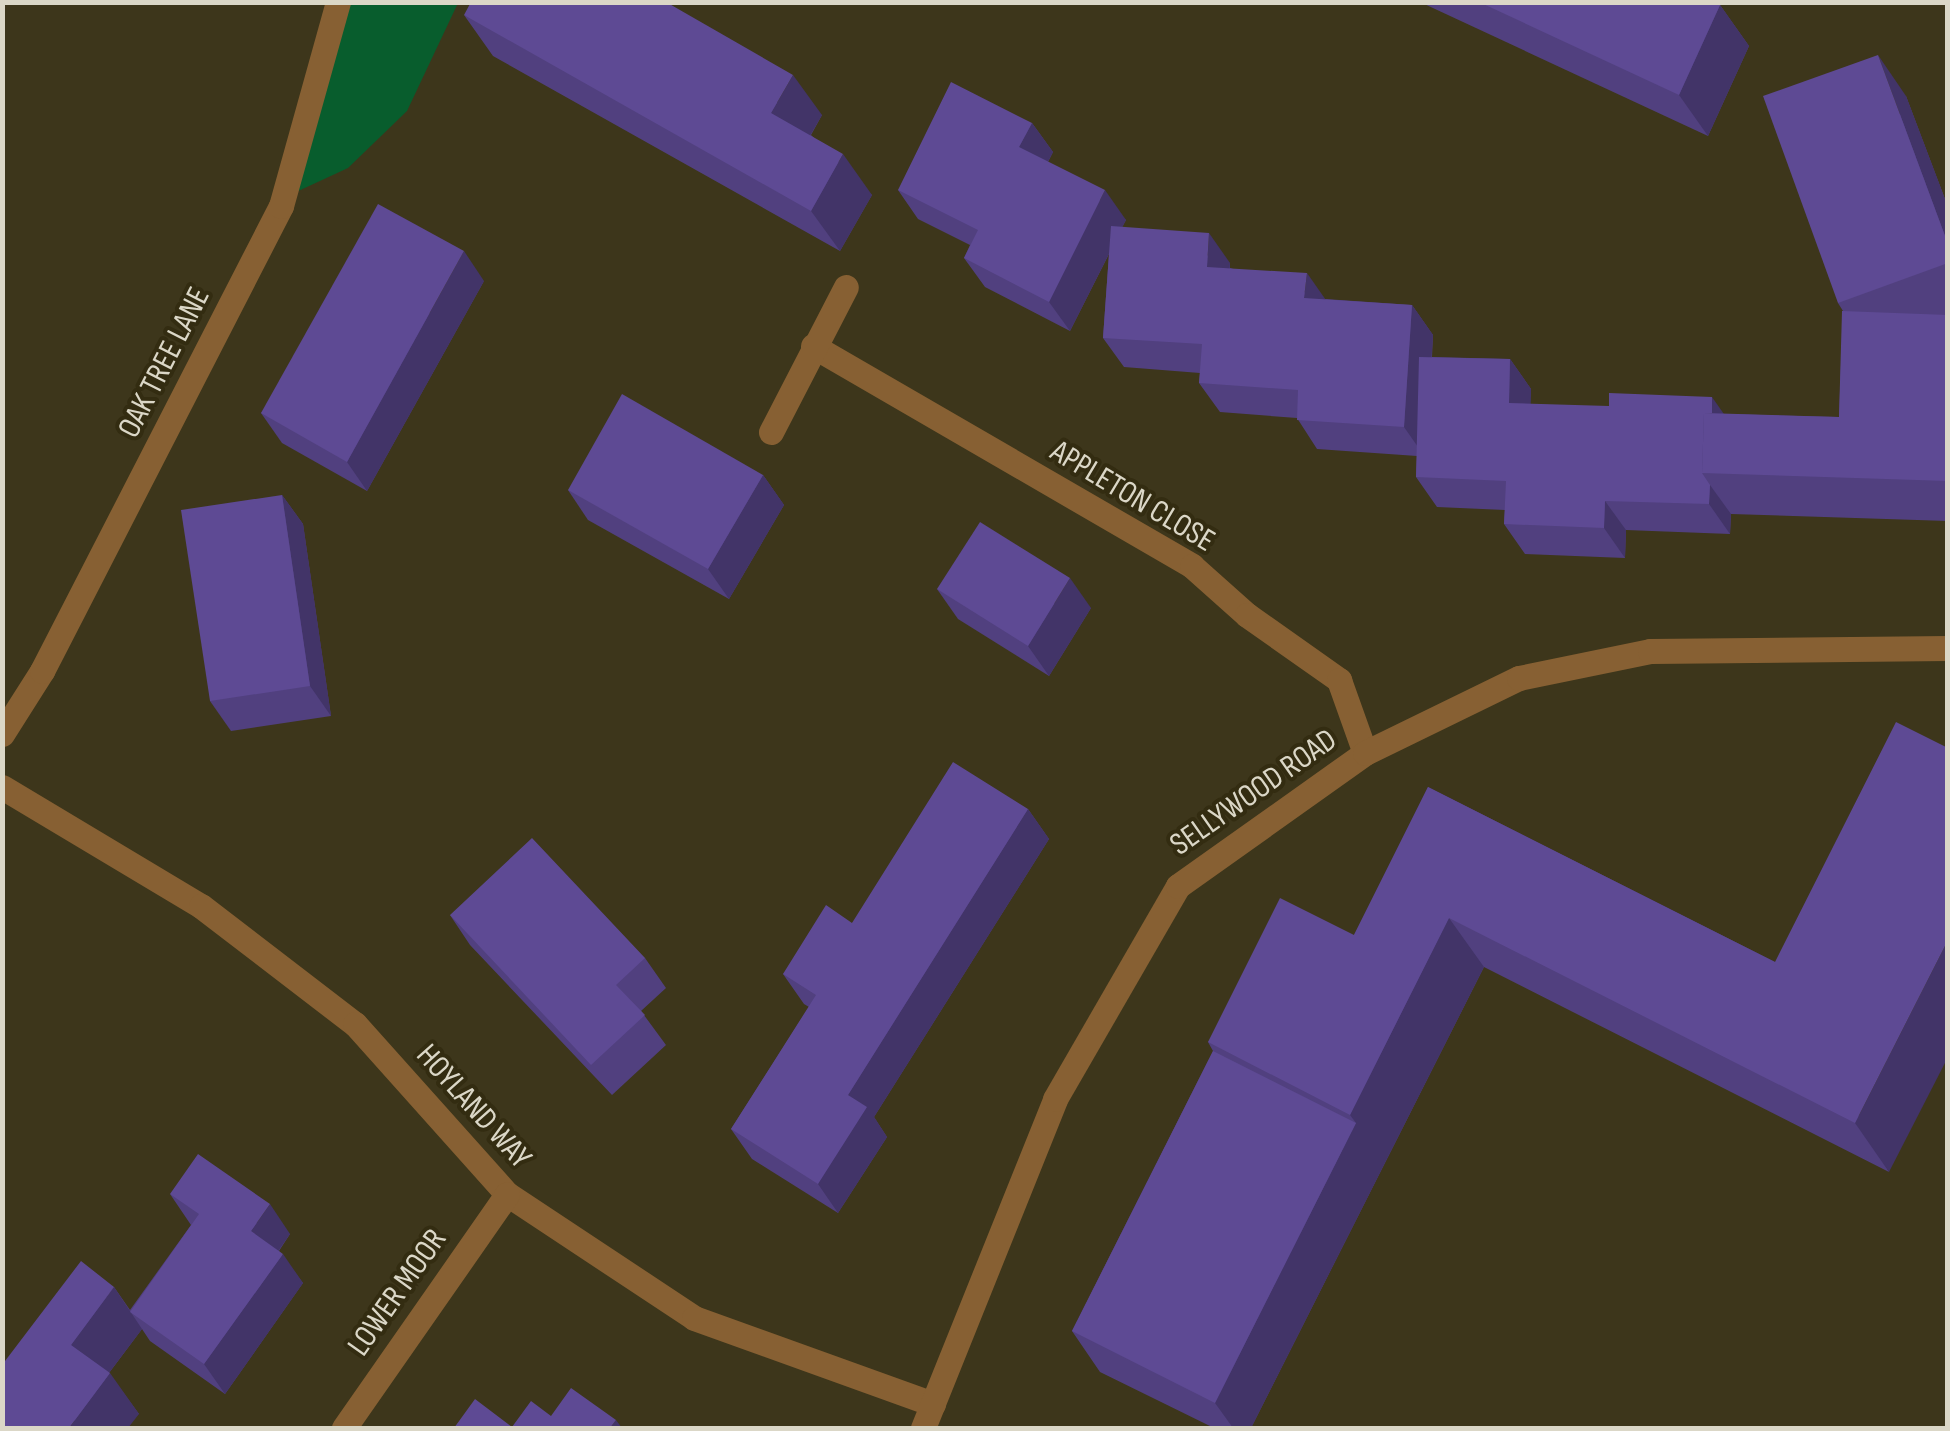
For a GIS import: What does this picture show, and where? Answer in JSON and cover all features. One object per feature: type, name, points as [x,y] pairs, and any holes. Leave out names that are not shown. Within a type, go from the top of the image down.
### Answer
[{"type":"street","name":"OAK TREE LANE","points":[[2,734],[42,670],[282,206],[338,2]]},
{"type":"street","points":[[771,432],[846,287]]},
{"type":"street","name":"APPLETON CLOSE","points":[[813,346],[1192,566],[1247,615],[1339,680],[1366,753]]},
{"type":"street","name":"SELLYWOOD ROAD","points":[[923,1428],[1055,1099],[1178,886],[1366,753],[1518,678],[1650,651],[1948,648]]},
{"type":"street","name":"HOYLAND WAY","points":[[2,788],[202,906],[355,1024],[506,1194],[694,1318],[933,1404]]},
{"type":"street","name":"LOWER MOOR","points":[[344,1428],[506,1194]]},
{"type":"green space","points":[[344,3],[458,3],[407,111],[348,168],[294,193]]},
{"type":"building","points":[[471,2],[666,2],[793,75],[771,113],[843,154],[811,211],[464,15]]},
{"type":"building","points":[[1479,2],[1715,2],[1720,5],[1679,95]]},
{"type":"building","points":[[1878,55],[1948,244],[1948,263],[1838,303],[1763,96]]},
{"type":"building","points":[[951,82],[1032,123],[1019,147],[1105,190],[1049,302],[964,258],[978,230],[898,190]]},
{"type":"building","points":[[378,204],[464,251],[347,462],[261,413]]},
{"type":"building","points":[[1111,226],[1209,233],[1207,267],[1307,273],[1304,298],[1412,305],[1404,427],[1297,420],[1298,390],[1199,383],[1202,344],[1103,338]]},
{"type":"building","points":[[1842,311],[1948,315],[1948,481],[1702,473],[1704,413],[1839,417]]},
{"type":"building","points":[[1419,357],[1510,359],[1509,403],[1609,406],[1609,393],[1712,397],[1712,413],[1704,413],[1702,473],[1710,485],[1709,504],[1605,501],[1604,528],[1504,524],[1506,481],[1416,477]]},
{"type":"building","points":[[622,394],[763,475],[708,569],[568,490]]},
{"type":"building","points":[[282,495],[310,686],[210,701],[181,510]]},
{"type":"building","points":[[980,522],[1070,578],[1028,646],[937,589]]},
{"type":"building","points":[[1896,722],[1948,748],[1948,940],[1855,1123],[1449,918],[1350,1115],[1208,1042],[1280,898],[1354,935],[1428,787],[1775,962]]},
{"type":"building","points":[[953,762],[1028,809],[848,1095],[867,1107],[818,1184],[731,1129],[816,995],[783,974],[826,905],[852,923]]},
{"type":"building","points":[[532,838],[645,958],[616,985],[645,1015],[591,1065],[450,915]]},
{"type":"building","points":[[1213,1051],[1356,1123],[1215,1403],[1072,1331]]},
{"type":"building","points":[[198,1154],[270,1204],[251,1231],[283,1254],[204,1364],[130,1312],[199,1214],[170,1194]]},
{"type":"building","points":[[81,1261],[114,1287],[71,1345],[110,1373],[69,1428],[2,1428],[2,1365]]},
{"type":"building","points":[[571,1388],[616,1420],[610,1428],[454,1428],[475,1399],[512,1427],[531,1401],[551,1416]]}]
